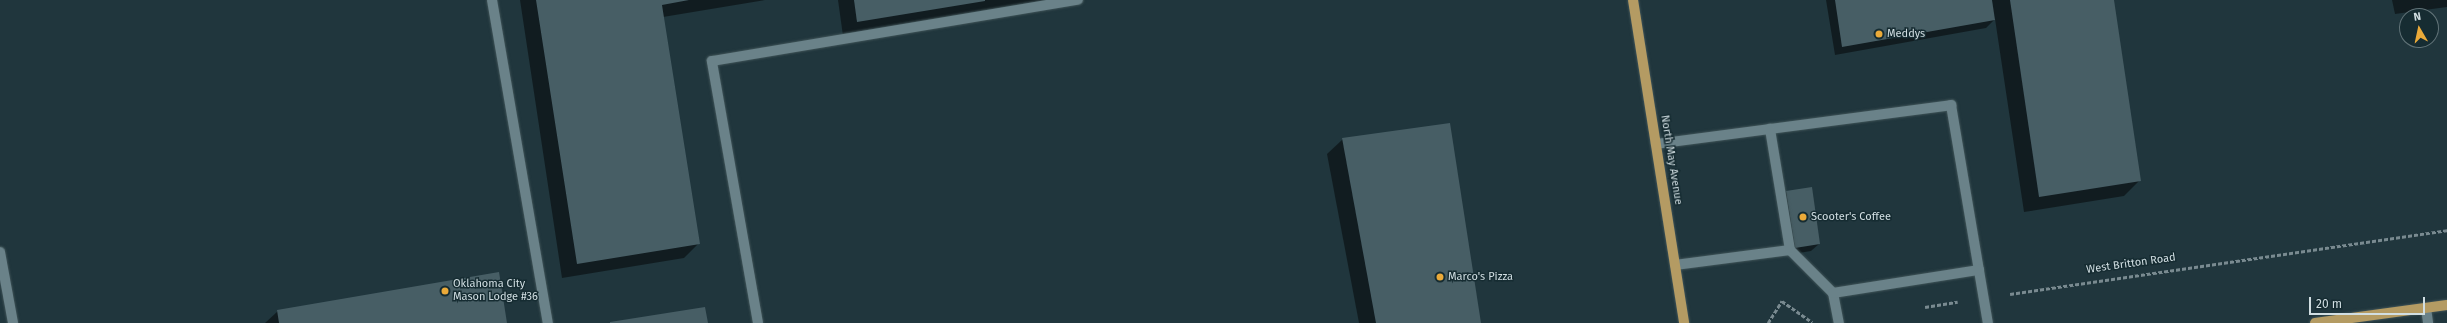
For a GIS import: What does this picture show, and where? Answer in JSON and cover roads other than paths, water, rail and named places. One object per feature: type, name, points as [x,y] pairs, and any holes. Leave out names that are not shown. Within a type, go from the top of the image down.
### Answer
[{"type":"main road","name":"North May Avenue","points":[[1633,0],[1684,323]]},
{"type":"main road","points":[[2315,323],[2447,305]]},
{"type":"street","points":[[492,0],[548,323]]},
{"type":"street","points":[[758,323],[712,61],[1078,0]]},
{"type":"street","points":[[1656,144],[1951,105],[1988,323]]},
{"type":"street","points":[[1770,129],[1790,250],[1833,293],[1839,323]]},
{"type":"street","points":[[1675,265],[1790,250]]},
{"type":"street","points":[[0,252],[13,323]]},
{"type":"street","points":[[1833,293],[1979,270]]},
{"type":"street","points":[[2426,308],[2428,323]]},
{"type":"place","name":"Meddys","points":[[1879,34]]},
{"type":"place","name":"Scooter's Coffee","points":[[1803,217]]},
{"type":"place","name":"Marco's Pizza","points":[[1440,277]]},
{"type":"place","name":"Oklahoma City Mason Lodge #36","points":[[445,291]]}]
